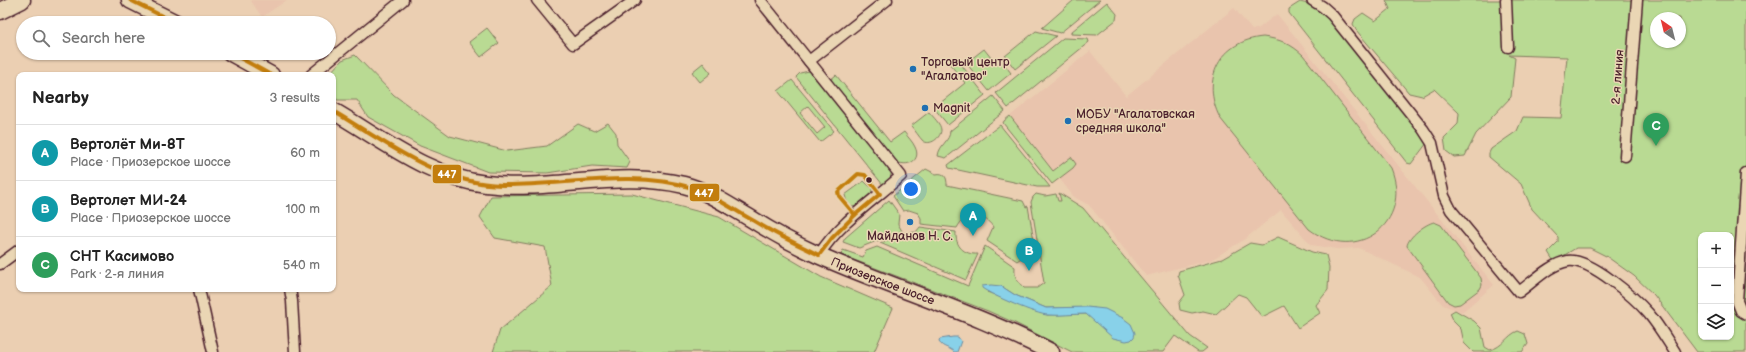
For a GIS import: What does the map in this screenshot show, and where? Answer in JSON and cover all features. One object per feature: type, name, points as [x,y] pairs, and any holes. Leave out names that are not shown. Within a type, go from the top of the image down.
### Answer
[{"type":"main road","points":[[0,11],[22,0]]},
{"type":"main road","points":[[130,0],[162,16]]},
{"type":"main road","points":[[244,60],[266,72]]},
{"type":"main road","name":"Приозерское шоссе","points":[[336,113],[424,165],[446,174],[485,184],[530,185],[626,180],[654,181],[684,185],[726,203],[786,240],[819,255],[976,317],[1051,352]]},
{"type":"street","points":[[336,55],[403,0]]},
{"type":"street","points":[[537,0],[573,44],[635,0]]},
{"type":"street","points":[[760,0],[902,176],[837,232],[826,243],[819,255]]},
{"type":"street","points":[[809,61],[887,0]]},
{"type":"street","points":[[1312,0],[1323,6],[1332,15],[1423,129],[1432,143],[1444,196],[1451,210],[1519,292],[1554,267],[1569,261],[1583,263],[1606,276],[1649,314],[1675,352]]},
{"type":"street","points":[[1506,0],[1508,47]]},
{"type":"street","name":"2-я линия","points":[[1625,156],[1637,0]]},
{"type":"street","points":[[315,72],[329,60]]},
{"type":"street","points":[[1743,313],[1737,301],[1746,173]]},
{"type":"street","points":[[0,264],[16,252]]},
{"type":"street","points":[[200,292],[213,352]]},
{"type":"street","points":[[290,292],[295,352]]},
{"type":"shaded area","points":[[287,0],[263,16],[261,16],[251,1]]},
{"type":"shaded area","points":[[1234,8],[1252,30],[1259,28],[1277,14],[1494,285],[1462,312],[1443,305],[1420,277],[1359,248],[1337,249],[1311,245],[1281,210],[1245,239],[1211,260],[1146,276],[1089,205],[1074,197],[1010,116],[1090,51],[1126,96]]},
{"type":"green space","points":[[1074,0],[1100,0],[1060,33],[1042,28]]},
{"type":"green space","points":[[1386,0],[1746,0],[1746,352],[1697,352],[1654,295],[1634,276],[1606,256],[1590,248],[1576,248],[1558,259],[1553,260],[1548,252],[1558,242],[1558,237],[1532,209],[1521,184],[1489,157],[1491,149],[1517,131],[1523,117],[1561,118],[1567,57],[1509,55],[1515,58],[1511,97],[1476,134],[1465,156],[1454,157],[1446,151],[1444,138],[1458,124],[1459,113],[1434,89],[1422,96],[1409,93],[1356,30],[1353,24],[1355,19],[1363,13],[1375,21],[1390,9]]},
{"type":"green space","points":[[1107,2],[1117,14],[1116,20],[1097,35],[1071,34],[1071,32]]},
{"type":"green space","points":[[1300,2],[1312,5],[1324,13],[1421,131],[1427,143],[1411,164],[1407,163],[1289,13],[1289,9]]},
{"type":"green space","points":[[487,28],[499,43],[481,57],[469,42]]},
{"type":"green space","points":[[1036,31],[1056,36],[1015,69],[1005,56]]},
{"type":"green space","points":[[1263,37],[1275,39],[1285,43],[1303,55],[1391,168],[1396,188],[1394,206],[1387,221],[1376,233],[1362,240],[1345,242],[1327,239],[1309,229],[1220,118],[1214,103],[1212,89],[1213,76],[1218,64],[1225,54],[1235,46],[1248,40]]},
{"type":"green space","points":[[1063,38],[1088,39],[1089,42],[1008,108],[996,93]]},
{"type":"green space","points":[[984,49],[996,64],[1001,60],[1011,73],[989,91],[966,63]]},
{"type":"green space","points":[[355,55],[394,95],[450,136],[507,151],[547,146],[578,124],[594,131],[608,123],[616,133],[617,144],[630,162],[627,168],[592,166],[547,173],[488,172],[420,146],[368,117],[357,100],[337,100],[336,72],[331,72],[342,60]]},
{"type":"green space","points":[[956,58],[985,95],[948,125],[934,108],[965,83],[949,63]]},
{"type":"green space","points":[[703,63],[711,73],[700,82],[692,72]]},
{"type":"green space","points":[[809,71],[813,73],[892,170],[890,179],[883,185],[796,77],[800,73]]},
{"type":"green space","points":[[836,75],[890,142],[904,132],[917,152],[917,156],[912,162],[904,164],[895,161],[830,80]]},
{"type":"green space","points":[[792,80],[834,131],[820,142],[778,91]],"holes":[[[808,106],[825,127],[817,134],[800,113]]]},
{"type":"green space","points":[[993,96],[1005,111],[946,158],[938,156],[940,149],[950,134],[950,131]]},
{"type":"green space","points":[[929,112],[941,128],[941,133],[935,140],[929,143],[923,141],[911,126]]},
{"type":"green space","points":[[1010,116],[1053,171],[1071,157],[1076,164],[1073,168],[1052,184],[1003,123]]},
{"type":"green space","points":[[1000,125],[1050,187],[1037,187],[949,168],[948,165]]},
{"type":"green space","points":[[926,169],[936,174],[942,174],[947,180],[947,185],[1023,201],[1026,207],[1028,206],[1037,258],[1027,256],[1017,261],[987,241],[993,227],[989,222],[979,217],[974,216],[965,219],[957,228],[921,224],[921,218],[918,213],[909,210],[903,211],[893,196]]},
{"type":"green space","points":[[864,181],[872,189],[871,196],[860,205],[853,207],[847,201],[845,195]]},
{"type":"green space","points":[[1059,193],[1083,208],[1190,336],[1207,348],[1202,352],[1198,352],[1175,336],[1163,352],[1072,352],[988,311],[841,255],[843,250],[863,257],[866,251],[877,247],[968,286],[985,246],[1015,267],[1016,279],[1024,288],[1037,288],[1044,283],[1031,202],[1036,194],[1045,196],[1056,194],[1058,201],[1061,201]],"holes":[[[1001,286],[1015,295],[1046,308],[1095,308],[1090,317],[1086,314],[1047,315],[987,292]]]},
{"type":"green space","points":[[632,194],[719,217],[821,277],[893,308],[874,352],[493,352],[500,330],[552,286],[545,247],[495,238],[480,217],[491,196]]},
{"type":"green space","points":[[889,200],[899,214],[898,224],[902,231],[859,248],[843,242],[845,238]]},
{"type":"green space","points":[[1434,222],[1441,225],[1481,278],[1482,285],[1480,289],[1460,304],[1454,305],[1448,302],[1407,246],[1410,239],[1418,231],[1426,225]]},
{"type":"green space","points":[[920,227],[956,232],[957,241],[961,249],[969,253],[978,254],[966,280],[880,243],[905,233],[916,232]]},
{"type":"green space","points":[[1278,237],[1312,252],[1326,255],[1329,267],[1328,290],[1316,305],[1320,313],[1298,328],[1284,306],[1262,317],[1246,297],[1238,294],[1216,314],[1203,311],[1192,313],[1180,310],[1179,303],[1185,295],[1178,275],[1179,271],[1222,259],[1250,243],[1262,245]]},
{"type":"green space","points":[[1455,310],[1474,321],[1481,328],[1485,347],[1490,350],[1518,331],[1525,334],[1528,344],[1522,352],[1473,352],[1464,343],[1461,329],[1454,322],[1450,313]]},
{"type":"water","points":[[982,286],[1001,286],[1015,295],[1046,308],[1087,307],[1105,309],[1131,324],[1135,333],[1134,337],[1131,340],[1126,341],[1113,338],[1086,314],[1048,315],[1014,304],[982,288]]},
{"type":"water","points":[[958,337],[961,341],[957,352],[954,352],[939,342],[940,339]]},
{"type":"transit line","name":"447","points":[[130,0],[162,16]]},
{"type":"transit line","name":"447","points":[[244,60],[266,72]]},
{"type":"transit line","name":"447","points":[[336,113],[413,159],[456,177],[479,183],[526,185],[622,179],[670,182],[693,188],[709,195],[770,230],[819,255]]},
{"type":"transit line","name":"447","points":[[858,174],[865,175],[880,194],[855,215],[839,196],[838,192],[858,174]]},
{"type":"transit line","name":"447","points":[[819,255],[832,238],[855,215]]},
{"type":"place","name":"Торговый центр \"Агалатово\"","points":[[913,69]]},
{"type":"place","name":"Magnit","points":[[925,108]]},
{"type":"place","name":"МОБУ \"Агалатовская средняя школа\"","points":[[1068,121]]},
{"type":"place","name":"СНТ Касимово","points":[[1656,146]]},
{"type":"place","name":"Майданов Н. С.","points":[[910,222]]},
{"type":"place","name":"Вертолёт Ми-8Т","points":[[973,236]]},
{"type":"place","name":"Вертолет МИ-24","points":[[1029,271]]}]
